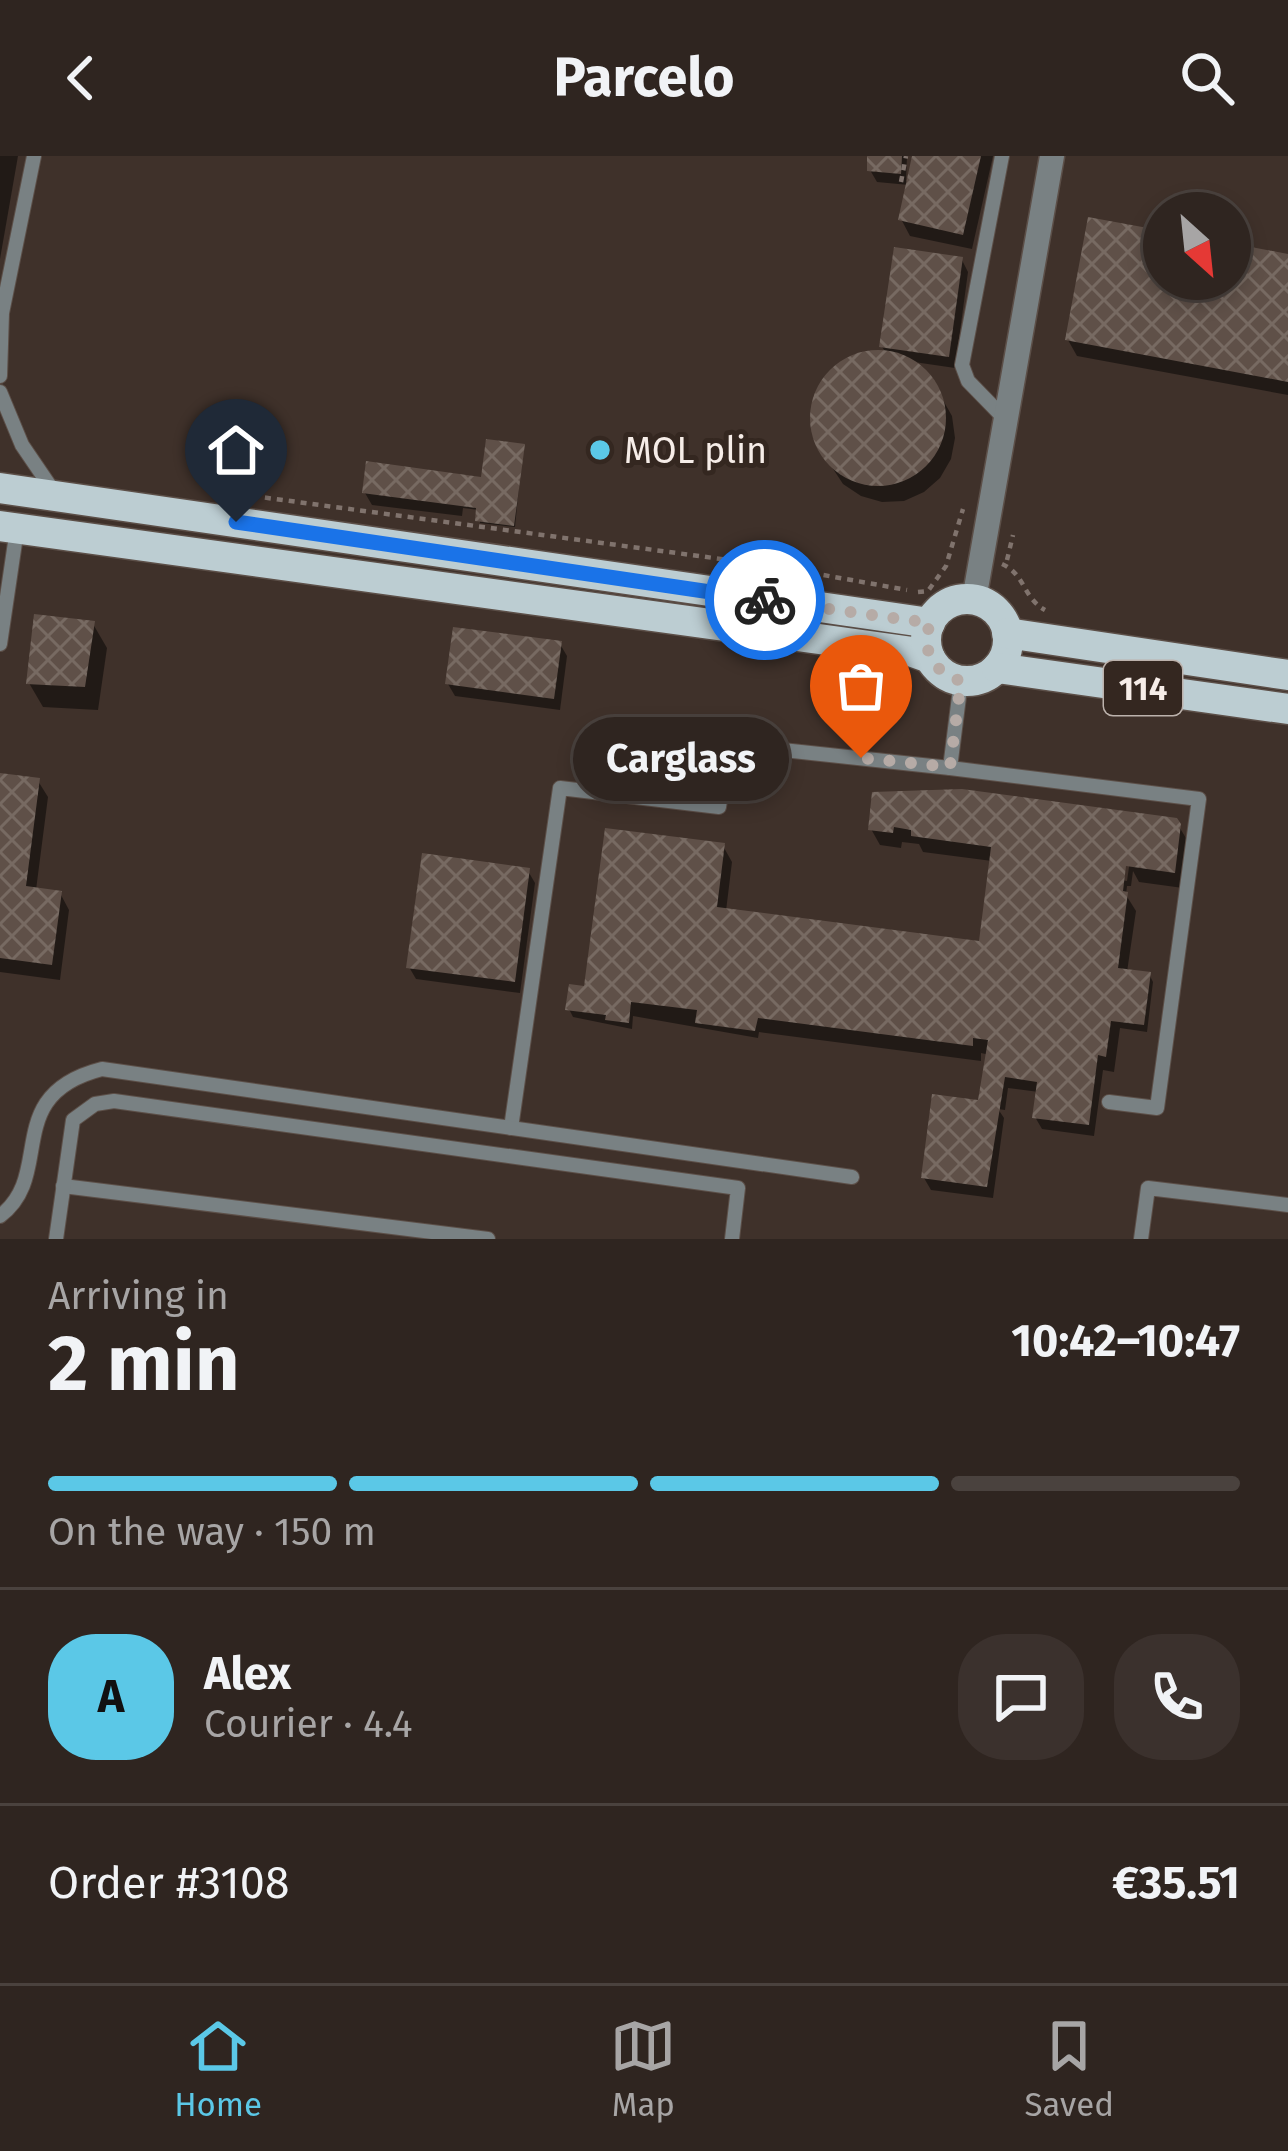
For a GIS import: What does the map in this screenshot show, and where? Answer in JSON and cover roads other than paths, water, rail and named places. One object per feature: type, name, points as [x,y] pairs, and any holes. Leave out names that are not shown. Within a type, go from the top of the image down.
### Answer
[{"type":"main road","points":[[0,488],[930,623]]},
{"type":"main road","points":[[8,527],[893,649],[930,658]]},
{"type":"main road","points":[[961,681],[942,673],[926,646],[930,623],[952,602],[974,600],[992,608],[1007,633],[1005,656],[998,668]]},
{"type":"main road","name":"114","points":[[1007,633],[1288,675]]},
{"type":"main road","name":"114","points":[[961,681],[981,679],[998,668],[1288,709]]},
{"type":"street","points":[[974,600],[1052,156]]},
{"type":"lane","points":[[0,376],[2,313],[34,156]]},
{"type":"lane","points":[[1002,156],[962,365],[968,380],[1006,419]]},
{"type":"lane","points":[[0,392],[22,446],[57,496]]},
{"type":"lane","points":[[0,644],[8,527]]},
{"type":"lane","points":[[950,767],[961,681]]},
{"type":"lane","points":[[511,1128],[560,788],[719,807],[728,744],[1198,799],[1157,1108],[1109,1102]]},
{"type":"lane","points":[[0,1216],[15,1200],[22,1181],[27,1129],[35,1109],[67,1081],[103,1069],[852,1178]]},
{"type":"lane","points":[[56,1239],[73,1120],[95,1104],[114,1101],[738,1188],[732,1239]]},
{"type":"lane","points":[[63,1186],[488,1239]]},
{"type":"lane","points":[[1141,1239],[1148,1188],[1288,1205]]},
{"type":"place","name":"MOL plin","points":[[600,450]]},
{"type":"place","name":"Carglass","points":[[861,758]]}]
